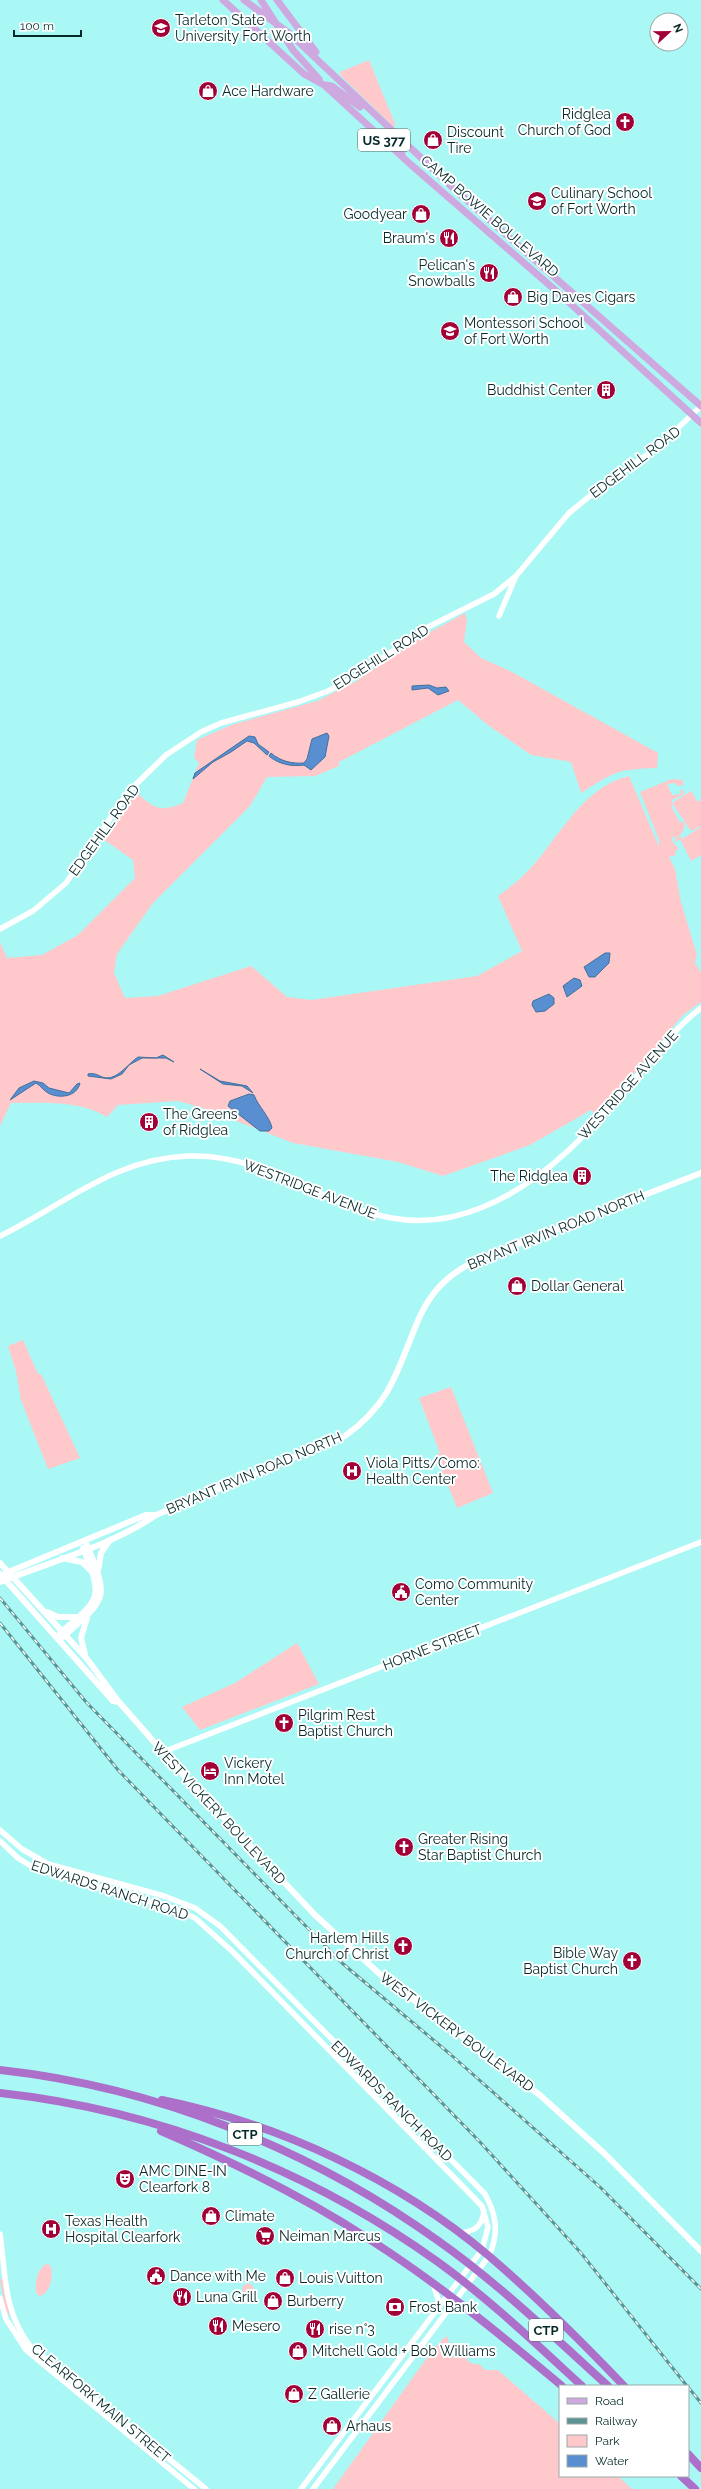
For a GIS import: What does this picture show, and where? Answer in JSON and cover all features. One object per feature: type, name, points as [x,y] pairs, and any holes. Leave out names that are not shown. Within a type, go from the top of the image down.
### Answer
[{"type":"highway","name":"CTP","points":[[0,2070],[90,2085],[191,2114],[291,2154],[382,2203],[465,2261],[607,2385]]},
{"type":"highway","points":[[90,2085],[180,2103],[282,2136],[379,2182],[482,2250],[566,2325],[623,2385]]},
{"type":"highway","name":"CTP","points":[[2,2093],[54,2101],[127,2117],[226,2148],[318,2188],[394,2232],[454,2275],[479,2294],[581,2385]]},
{"type":"highway","points":[[127,2117],[217,2156],[346,2225],[433,2283],[561,2385]]},
{"type":"highway","points":[[689,2455],[701,2470]]},
{"type":"highway","points":[[689,2460],[701,2470]]},
{"type":"highway","points":[[681,2477],[693,2487]]},
{"type":"main road","name":"CAMP BOWIE BOULEVARD","points":[[223,0],[304,74],[324,85],[701,423]]},
{"type":"main road","name":"CAMP BOWIE BOULEVARD","points":[[244,0],[273,20],[332,71],[375,116],[453,188],[626,342],[701,406]]},
{"type":"main road","points":[[261,0],[299,58],[324,85],[332,86],[375,116]]},
{"type":"main road","points":[[277,0],[332,71]]},
{"type":"main road","points":[[357,116],[368,120],[388,137],[397,136],[397,142],[403,157]]},
{"type":"main road","points":[[447,195],[453,188]]},
{"type":"main road","points":[[482,226],[488,218]]},
{"type":"main road","points":[[619,350],[626,342]]},
{"type":"main road","name":"BRYANT IRVIN ROAD NORTH","points":[[26,1568],[146,1515],[155,1515],[332,1443],[359,1426],[375,1409],[387,1391],[427,1301],[445,1280],[458,1270],[482,1258],[701,1173]]},
{"type":"main road","name":"BRYANT IRVIN ROAD NORTH","points":[[26,1568],[61,1558],[110,1540],[149,1522],[155,1515]]},
{"type":"main road","points":[[61,1635],[91,1605],[96,1597],[97,1588],[95,1573],[101,1553],[110,1540]]},
{"type":"main road","points":[[61,1635],[95,1608],[102,1594],[83,1542]]},
{"type":"main road","points":[[61,1558],[82,1562],[95,1573]]},
{"type":"main road","name":"WEST VICKERY BOULEVARD","points":[[0,1563],[30,1596],[113,1701],[119,1702]]},
{"type":"main road","points":[[0,1575],[26,1568]]},
{"type":"main road","points":[[0,1582],[26,1568]]},
{"type":"main road","name":"WEST VICKERY BOULEVARD","points":[[0,1575],[87,1659],[119,1702],[163,1752],[219,1814],[333,1933],[416,2003],[541,2096],[605,2154],[701,2251]]},
{"type":"main road","points":[[30,1596],[44,1609],[58,1617],[78,1617]]},
{"type":"main road","points":[[87,1659],[81,1638],[88,1615]]},
{"type":"street","name":"EDGEHILL ROAD","points":[[0,929],[33,911],[66,883],[128,792],[166,755],[183,743],[221,723],[298,702],[328,691],[351,679],[428,627],[494,594],[516,576],[569,513],[602,486],[658,447],[693,416],[701,406]]},
{"type":"street","points":[[499,616],[516,576]]},
{"type":"street","name":"WESTRIDGE AVENUE","points":[[0,1236],[113,1173],[152,1160],[190,1156],[215,1157],[254,1166],[353,1208],[384,1218],[411,1220],[438,1219],[470,1212],[494,1202],[540,1174],[576,1144],[593,1127],[668,1038],[701,1008]]},
{"type":"street","name":"HORNE STREET","points":[[163,1752],[701,1542]]},
{"type":"street","name":"EDWARDS RANCH ROAD","points":[[0,1831],[22,1849],[48,1864],[164,1896],[189,1906],[226,1932],[485,2194],[493,2209],[496,2224],[496,2238],[489,2256],[456,2301],[405,2364],[313,2489]]},
{"type":"street","name":"EDWARDS RANCH ROAD","points":[[0,1841],[18,1858],[34,1868],[175,1909],[195,1918],[219,1939],[475,2197],[484,2210],[488,2227],[482,2250],[301,2489]]},
{"type":"street","points":[[65,1878],[67,1869]]},
{"type":"street","points":[[219,1939],[226,1932]]},
{"type":"street","points":[[458,2233],[470,2232],[476,2229],[480,2224],[484,2210]]},
{"type":"street","name":"CLEARFORK MAIN STREET","points":[[0,2234],[8,2302],[20,2332],[30,2346],[206,2489]]},
{"type":"street","name":"CLEARFORK MAIN STREET","points":[[0,2268],[2,2260]]},
{"type":"street","points":[[433,2283],[438,2300],[436,2312]]},
{"type":"street","name":"CLEARFORK MAIN STREET","points":[[0,2298],[6,2319],[26,2350],[194,2489]]},
{"type":"street","points":[[405,2364],[405,2360],[416,2339]]},
{"type":"street","points":[[389,2386],[397,2370],[396,2362]]},
{"type":"green space","points":[[369,60],[395,124],[394,127],[341,76],[340,72]]},
{"type":"green space","points":[[465,613],[467,620],[464,642],[481,658],[512,672],[658,753],[657,768],[633,769],[616,773],[601,780],[581,793],[571,762],[531,755],[488,725],[458,700],[339,762],[339,766],[315,776],[267,777],[250,806],[153,903],[117,954],[114,973],[125,998],[158,996],[251,966],[287,997],[311,1000],[477,976],[522,951],[498,896],[521,878],[536,862],[570,818],[583,804],[596,792],[612,782],[629,776],[659,847],[659,840],[640,792],[672,779],[683,780],[683,785],[678,786],[675,783],[667,784],[672,795],[681,794],[680,790],[683,790],[684,794],[672,800],[672,803],[673,810],[680,823],[683,821],[685,826],[681,835],[675,838],[671,835],[673,838],[671,840],[679,849],[675,851],[676,855],[669,857],[675,869],[681,902],[697,955],[695,963],[701,973],[701,1002],[683,1015],[597,1117],[591,1110],[530,1145],[443,1176],[398,1162],[293,1143],[203,1108],[178,1101],[118,1105],[107,1117],[73,1105],[11,1103],[0,1126],[0,942],[7,958],[42,955],[78,935],[135,878],[133,860],[103,839],[136,792],[152,805],[157,807],[168,808],[183,803],[199,763],[194,757],[197,740],[231,725],[317,701],[355,682],[423,636]]},
{"type":"green space","points":[[691,791],[697,801],[701,801],[701,826],[691,831],[672,803]]},
{"type":"green space","points":[[701,827],[701,855],[691,861],[680,839],[676,842],[674,840],[680,836],[682,839]]},
{"type":"green space","points":[[23,1340],[38,1374],[41,1374],[80,1458],[48,1469],[21,1400],[16,1371],[8,1346]]},
{"type":"green space","points":[[451,1387],[493,1493],[457,1508],[436,1455],[440,1453],[419,1398]]},
{"type":"green space","points":[[297,1643],[319,1684],[200,1730],[182,1707],[235,1683]]},
{"type":"green space","points":[[46,2264],[50,2265],[52,2273],[49,2288],[46,2292],[39,2296],[36,2292],[36,2280],[40,2270]]},
{"type":"green space","points":[[0,2279],[3,2279],[10,2317],[5,2308]]},
{"type":"green space","points":[[248,2283],[252,2285],[254,2289],[252,2293],[248,2295],[244,2293],[242,2289],[244,2285]]},
{"type":"green space","points":[[447,2336],[453,2357],[456,2358],[464,2356],[470,2363],[479,2364],[485,2370],[498,2370],[559,2423],[559,2477],[619,2477],[632,2489],[333,2489],[426,2359]]},
{"type":"water","points":[[429,685],[437,688],[446,687],[449,691],[438,695],[428,688],[412,690],[412,686]]},
{"type":"water","points":[[327,733],[329,736],[325,757],[311,770],[304,765],[299,766],[281,763],[269,756],[271,753],[286,761],[304,763],[307,759],[312,739]]},
{"type":"water","points":[[249,736],[255,737],[258,744],[269,752],[267,755],[254,743],[247,741],[213,762],[193,779],[195,773]]},
{"type":"water","points":[[605,953],[610,953],[609,963],[595,977],[589,977],[584,967]]},
{"type":"water","points":[[574,978],[580,980],[582,986],[567,997],[563,986]]},
{"type":"water","points":[[549,994],[554,998],[554,1004],[545,1011],[536,1012],[532,1005],[533,1001]]},
{"type":"water","points":[[163,1055],[174,1062],[166,1058],[156,1058]]},
{"type":"water","points":[[138,1057],[156,1058],[142,1058],[129,1065],[122,1074],[111,1079],[88,1076],[88,1074],[93,1074],[110,1078],[119,1073]]},
{"type":"water","points":[[200,1069],[220,1081],[247,1086],[253,1093],[242,1086],[223,1084]]},
{"type":"water","points":[[34,1081],[43,1083],[49,1088],[69,1093],[77,1084],[80,1083],[78,1088],[71,1094],[67,1096],[57,1096],[48,1093],[36,1083],[10,1100],[19,1088]]},
{"type":"water","points":[[249,1094],[254,1095],[269,1120],[272,1128],[269,1131],[260,1131],[228,1106],[230,1101]]},
{"type":"railway","points":[[0,1598],[86,1702],[342,1963],[450,2054],[600,2187],[701,2289]]},
{"type":"railway","points":[[0,1623],[118,1770],[480,2142],[581,2253],[686,2385]]},
{"type":"railway","points":[[689,2388],[701,2403]]},
{"type":"place","name":"Tarleton State University Fort Worth","points":[[161,28]]},
{"type":"place","name":"Ace Hardware","points":[[208,91]]},
{"type":"place","name":"Ridglea Church of God","points":[[625,122]]},
{"type":"place","name":"Discount Tire","points":[[433,140]]},
{"type":"place","name":"Culinary School of Fort Worth","points":[[537,201]]},
{"type":"place","name":"Goodyear","points":[[421,214]]},
{"type":"place","name":"Braum's","points":[[449,238]]},
{"type":"place","name":"Pelican's Snowballs","points":[[489,273]]},
{"type":"place","name":"Big Daves Cigars","points":[[513,297]]},
{"type":"place","name":"Montessori School of Fort Worth","points":[[450,331]]},
{"type":"place","name":"Buddhist Center","points":[[606,390]]},
{"type":"place","name":"The Greens of Ridglea","points":[[149,1122]]},
{"type":"place","name":"The Ridglea","points":[[582,1176]]},
{"type":"place","name":"Dollar General","points":[[517,1286]]},
{"type":"place","name":"Viola Pitts/Como: Health Center","points":[[352,1471]]},
{"type":"place","name":"Como Community Center","points":[[401,1592]]},
{"type":"place","name":"Pilgrim Rest Baptist Church","points":[[284,1723]]},
{"type":"place","name":"Vickery Inn Motel","points":[[210,1771]]},
{"type":"place","name":"Greater Rising Star Baptist Church","points":[[404,1847]]},
{"type":"place","name":"Harlem Hills Church of Christ","points":[[403,1946]]},
{"type":"place","name":"Bible Way Baptist Church","points":[[632,1961]]},
{"type":"place","name":"AMC DINE-IN Clearfork 8","points":[[125,2179]]},
{"type":"place","name":"Climate","points":[[211,2216]]},
{"type":"place","name":"Texas Health Hospital Clearfork","points":[[51,2229]]},
{"type":"place","name":"Neiman Marcus","points":[[265,2236]]},
{"type":"place","name":"Dance with Me","points":[[156,2276]]},
{"type":"place","name":"Louis Vuitton","points":[[285,2278]]},
{"type":"place","name":"Luna Grill","points":[[182,2297]]},
{"type":"place","name":"Burberry","points":[[273,2301]]},
{"type":"place","name":"Frost Bank","points":[[395,2307]]},
{"type":"place","name":"Mesero","points":[[218,2326]]},
{"type":"place","name":"rise n°3","points":[[315,2329]]},
{"type":"place","name":"Mitchell Gold + Bob Williams","points":[[298,2351]]},
{"type":"place","name":"Z Gallerie","points":[[294,2394]]},
{"type":"place","name":"Arhaus","points":[[332,2426]]}]
